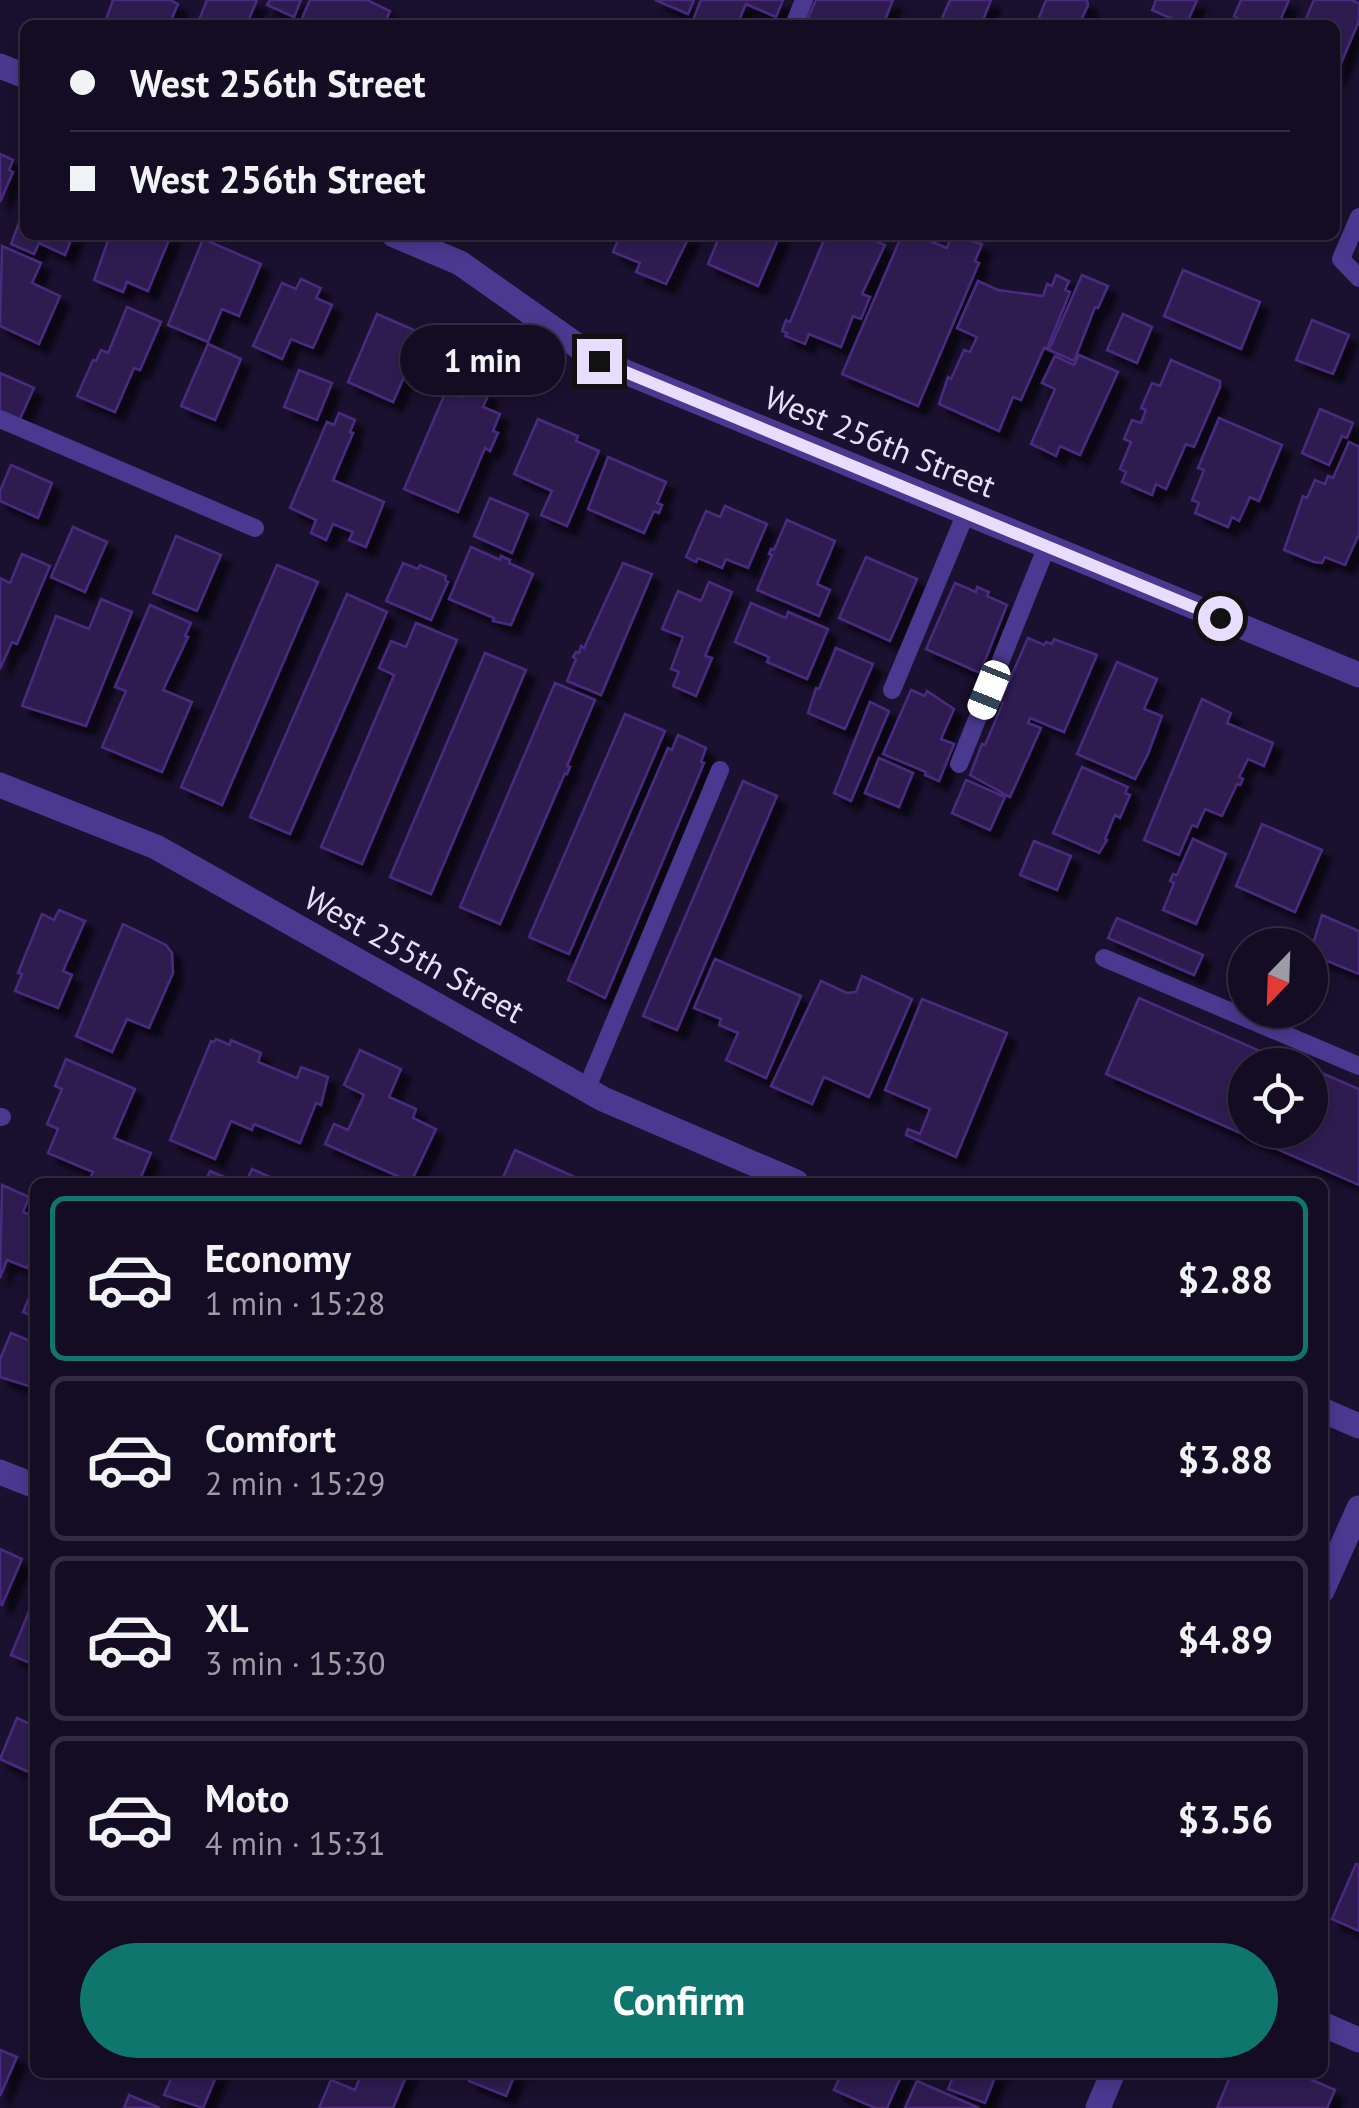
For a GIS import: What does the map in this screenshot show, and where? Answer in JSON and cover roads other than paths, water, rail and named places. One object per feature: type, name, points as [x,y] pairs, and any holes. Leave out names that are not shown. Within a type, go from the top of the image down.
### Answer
[{"type":"street","name":"West 256th Street","points":[[406,240],[460,263],[599,361],[1359,675]]},
{"type":"street","name":"West 255th Street","points":[[0,785],[156,848],[586,1090],[787,1178]]},
{"type":"street","points":[[1328,1413],[1359,1426]]},
{"type":"street","points":[[0,1472],[30,1484]]},
{"type":"street","points":[[1328,1577],[1359,1508]]},
{"type":"street","points":[[1328,2027],[1359,2040]]},
{"type":"street","points":[[1098,2108],[1110,2078]]},
{"type":"lane","points":[[1359,217],[1341,260],[1359,278]]},
{"type":"lane","points":[[0,420],[256,528]]},
{"type":"lane","points":[[892,690],[966,512]]},
{"type":"lane","points":[[959,764],[1047,546]]},
{"type":"lane","points":[[586,1090],[720,770]]},
{"type":"lane","points":[[1104,958],[1359,1066]]}]
